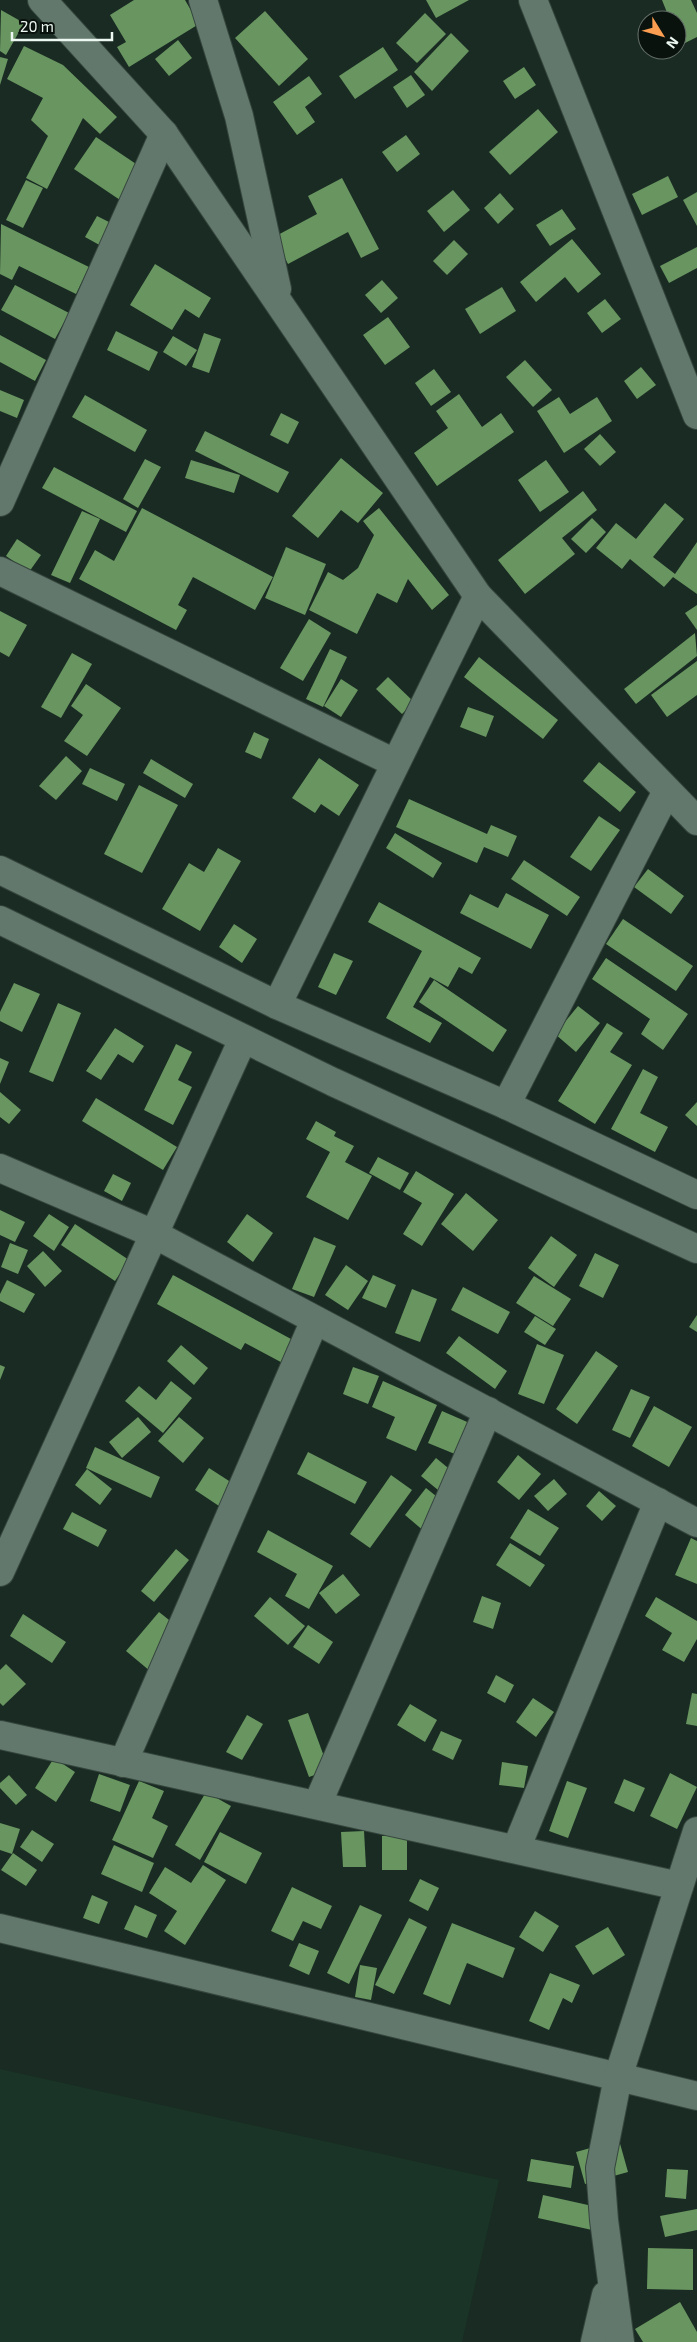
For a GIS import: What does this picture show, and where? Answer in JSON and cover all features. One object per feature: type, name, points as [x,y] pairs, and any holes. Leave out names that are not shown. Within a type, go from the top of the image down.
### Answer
[{"type":"street","points":[[42,0],[164,134],[280,302],[478,596],[697,821]]},
{"type":"street","points":[[203,0],[239,116],[280,302]]},
{"type":"street","points":[[533,0],[697,415]]},
{"type":"street","points":[[0,502],[164,134]]},
{"type":"street","points":[[0,571],[395,763]]},
{"type":"street","points":[[277,1005],[478,596]]},
{"type":"street","points":[[506,1105],[667,791]]},
{"type":"street","points":[[0,870],[277,1005],[506,1105],[697,1195]]},
{"type":"street","points":[[0,920],[333,1082],[697,1249]]},
{"type":"street","points":[[0,1572],[243,1038]]},
{"type":"street","points":[[0,1168],[154,1234],[697,1523]]},
{"type":"street","points":[[123,1763],[315,1320]]},
{"type":"street","points":[[317,1805],[488,1411]]},
{"type":"street","points":[[516,1849],[658,1502]]},
{"type":"street","points":[[0,1735],[679,1886]]},
{"type":"street","points":[[620,2342],[611,2278],[600,2168],[618,2077],[697,1831]]},
{"type":"street","points":[[0,1928],[697,2096]]},
{"type":"street","points":[[595,2342],[611,2278]]},
{"type":"shaded area","points":[[0,2069],[499,2180],[462,2342],[0,2342]]},
{"type":"building","points":[[134,0],[185,0],[199,24],[129,67],[117,47],[126,42],[110,15]]},
{"type":"building","points":[[426,0],[469,0],[436,18]]},
{"type":"building","points":[[662,0],[691,0],[697,13],[697,37],[687,42],[687,10],[666,10]]},
{"type":"building","points":[[1,10],[24,23],[6,55],[0,51]]},
{"type":"building","points":[[265,11],[308,59],[279,86],[235,38]]},
{"type":"building","points":[[425,13],[446,34],[417,63],[396,43]]},
{"type":"building","points":[[451,33],[469,51],[432,91],[414,72]]},
{"type":"building","points":[[178,40],[192,58],[169,76],[155,59]]},
{"type":"building","points":[[24,46],[63,65],[117,117],[100,134],[83,118],[47,189],[26,178],[48,136],[31,120],[43,98],[7,79]]},
{"type":"building","points":[[383,47],[398,70],[355,99],[339,76]]},
{"type":"building","points":[[0,57],[8,59],[0,85]]},
{"type":"building","points":[[524,67],[536,85],[515,99],[503,81]]},
{"type":"building","points":[[411,75],[425,95],[407,108],[393,87]]},
{"type":"building","points":[[309,76],[322,94],[305,107],[315,122],[297,135],[273,102]]},
{"type":"building","points":[[538,109],[558,132],[510,175],[489,152]]},
{"type":"building","points":[[406,135],[420,154],[397,172],[382,152]]},
{"type":"building","points":[[96,137],[145,170],[123,202],[74,169]]},
{"type":"building","points":[[668,176],[678,197],[642,215],[632,194]]},
{"type":"building","points":[[342,178],[379,249],[361,258],[348,232],[288,264],[274,237],[317,214],[308,196]]},
{"type":"building","points":[[26,180],[43,188],[23,228],[6,220]]},
{"type":"building","points":[[453,190],[470,210],[444,232],[427,211]]},
{"type":"building","points":[[697,192],[697,226],[683,200]]},
{"type":"building","points":[[500,193],[514,209],[498,224],[484,208]]},
{"type":"building","points":[[562,209],[576,229],[550,246],[536,225]]},
{"type":"building","points":[[97,216],[115,225],[103,247],[85,237]]},
{"type":"building","points":[[1,224],[89,267],[76,294],[19,266],[12,280],[0,274]]},
{"type":"building","points":[[572,239],[601,274],[578,293],[565,277],[536,302],[520,282]]},
{"type":"building","points":[[454,240],[468,254],[447,275],[433,261]]},
{"type":"building","points":[[697,247],[697,268],[669,283],[660,266]]},
{"type":"building","points":[[155,264],[211,298],[199,318],[185,309],[172,330],[130,305]]},
{"type":"building","points":[[382,280],[398,298],[381,313],[365,295]]},
{"type":"building","points":[[15,285],[69,313],[55,339],[1,310]]},
{"type":"building","points":[[502,287],[516,311],[480,334],[465,309]]},
{"type":"building","points":[[605,299],[621,319],[602,333],[587,313]]},
{"type":"building","points":[[388,317],[410,347],[385,365],[363,335]]},
{"type":"building","points":[[116,331],[158,352],[149,371],[107,350]]},
{"type":"building","points":[[204,333],[221,339],[209,373],[192,367]]},
{"type":"building","points":[[0,335],[46,360],[35,381],[0,362]]},
{"type":"building","points":[[173,336],[197,350],[186,366],[163,352]]},
{"type":"building","points":[[525,360],[552,390],[533,407],[506,377]]},
{"type":"building","points":[[641,367],[656,385],[637,399],[624,381]]},
{"type":"building","points":[[434,369],[451,392],[431,406],[415,383]]},
{"type":"building","points":[[0,390],[24,400],[17,418],[0,411]]},
{"type":"building","points":[[459,394],[482,427],[501,413],[514,432],[437,486],[414,453],[448,428],[436,411]]},
{"type":"building","points":[[85,395],[147,430],[135,452],[72,417]]},
{"type":"building","points":[[559,397],[570,414],[597,397],[612,421],[564,453],[537,411]]},
{"type":"building","points":[[281,413],[299,422],[288,444],[270,435]]},
{"type":"building","points":[[205,431],[289,472],[278,493],[195,451]]},
{"type":"building","points":[[600,434],[616,452],[600,466],[584,449]]},
{"type":"building","points":[[341,458],[383,493],[358,523],[341,510],[318,538],[292,516]]},
{"type":"building","points":[[145,459],[161,467],[138,508],[123,499]]},
{"type":"building","points":[[191,460],[240,475],[234,493],[185,478]]},
{"type":"building","points":[[546,460],[569,492],[540,512],[518,480]]},
{"type":"building","points":[[54,467],[137,511],[126,532],[42,488]]},
{"type":"building","points":[[583,491],[597,510],[562,538],[575,554],[525,594],[498,560]]},
{"type":"building","points":[[665,503],[684,519],[653,557],[675,574],[697,542],[697,594],[673,577],[664,587],[630,559],[622,569],[596,548],[616,523],[636,539]]},
{"type":"building","points":[[142,508],[273,577],[255,610],[193,577],[178,605],[187,610],[176,630],[79,579],[95,550],[114,561]]},
{"type":"building","points":[[379,508],[449,595],[432,610],[408,579],[397,603],[377,593],[357,634],[309,610],[328,572],[343,580],[358,568],[374,535],[363,521]]},
{"type":"building","points":[[82,511],[100,519],[70,583],[51,575]]},
{"type":"building","points":[[592,518],[606,532],[586,553],[571,539]]},
{"type":"building","points":[[17,539],[41,555],[29,572],[6,556]]},
{"type":"building","points":[[286,547],[326,564],[305,615],[265,598]]},
{"type":"building","points":[[697,605],[697,630],[685,613]]},
{"type":"building","points":[[0,611],[27,625],[9,657],[0,652]]},
{"type":"building","points":[[309,619],[331,633],[303,681],[280,668]]},
{"type":"building","points":[[695,633],[697,656],[636,704],[624,689]]},
{"type":"building","points":[[330,649],[347,657],[323,707],[306,699]]},
{"type":"building","points":[[72,653],[92,664],[61,718],[41,707]]},
{"type":"building","points":[[479,657],[558,720],[543,739],[464,677]]},
{"type":"building","points":[[697,661],[697,695],[667,717],[651,695]]},
{"type":"building","points":[[388,677],[414,702],[402,714],[376,689]]},
{"type":"building","points":[[341,679],[358,690],[341,717],[324,706]]},
{"type":"building","points":[[86,684],[121,708],[87,756],[64,741],[83,715],[71,706]]},
{"type":"building","points":[[468,707],[494,716],[486,737],[460,727]]},
{"type":"building","points":[[254,732],[269,739],[261,759],[245,752]]},
{"type":"building","points":[[66,756],[82,771],[56,800],[39,786]]},
{"type":"building","points":[[319,758],[359,785],[339,816],[321,804],[315,813],[292,798]]},
{"type":"building","points":[[151,759],[193,784],[185,798],[143,773]]},
{"type":"building","points":[[599,762],[636,792],[620,812],[583,781]]},
{"type":"building","points":[[90,768],[125,784],[117,801],[82,784]]},
{"type":"building","points":[[139,785],[178,805],[142,873],[104,854]]},
{"type":"building","points":[[409,799],[487,834],[491,825],[517,836],[508,857],[484,847],[477,863],[396,827]]},
{"type":"building","points":[[599,816],[620,830],[591,871],[570,857]]},
{"type":"building","points":[[395,833],[442,863],[433,878],[386,848]]},
{"type":"building","points":[[218,848],[241,861],[200,931],[162,909],[189,863],[204,872]]},
{"type":"building","points":[[524,860],[580,897],[567,916],[511,879]]},
{"type":"building","points":[[648,869],[684,896],[671,914],[634,887]]},
{"type":"building","points":[[506,893],[549,915],[531,949],[460,913],[470,894],[498,908]]},
{"type":"building","points":[[379,902],[481,958],[472,974],[459,967],[448,987],[430,977],[413,1007],[442,1023],[430,1043],[386,1018],[422,951],[368,922]]},
{"type":"building","points":[[623,919],[693,966],[676,991],[606,944]]},
{"type":"building","points":[[234,924],[257,939],[242,963],[219,947]]},
{"type":"building","points":[[334,953],[353,961],[336,995],[318,987]]},
{"type":"building","points":[[606,958],[688,1014],[663,1050],[641,1034],[650,1019],[592,979]]},
{"type":"building","points":[[434,980],[507,1030],[493,1052],[419,1002]]},
{"type":"building","points":[[14,983],[40,994],[22,1032],[0,1021],[0,1012]]},
{"type":"building","points":[[58,1003],[81,1013],[53,1082],[29,1072]]},
{"type":"building","points":[[578,1006],[600,1023],[576,1052],[555,1034]]},
{"type":"building","points":[[607,1023],[623,1033],[610,1052],[632,1065],[595,1124],[558,1101]]},
{"type":"building","points":[[115,1028],[144,1046],[133,1063],[118,1054],[101,1080],[86,1071]]},
{"type":"building","points":[[176,1044],[192,1052],[178,1080],[192,1087],[173,1125],[144,1110]]},
{"type":"building","points":[[0,1058],[9,1062],[0,1084]]},
{"type":"building","points":[[643,1069],[658,1077],[640,1113],[668,1127],[655,1152],[611,1129]]},
{"type":"building","points":[[0,1092],[21,1110],[9,1124],[0,1117]]},
{"type":"building","points":[[96,1098],[177,1147],[163,1170],[82,1121]]},
{"type":"building","points":[[697,1102],[697,1126],[685,1115]]},
{"type":"building","points":[[316,1121],[336,1132],[334,1136],[354,1146],[345,1162],[372,1176],[348,1220],[306,1197],[330,1152],[306,1139]]},
{"type":"building","points":[[378,1157],[409,1173],[400,1190],[369,1173]]},
{"type":"building","points":[[416,1171],[454,1194],[422,1246],[403,1234],[422,1203],[403,1192]]},
{"type":"building","points":[[113,1174],[131,1183],[122,1201],[104,1191]]},
{"type":"building","points":[[466,1193],[498,1220],[473,1251],[441,1224]]},
{"type":"building","points":[[0,1210],[25,1222],[15,1242],[0,1235]]},
{"type":"building","points":[[49,1214],[69,1227],[54,1251],[33,1236]]},
{"type":"building","points":[[247,1214],[273,1233],[253,1262],[227,1242]]},
{"type":"building","points":[[75,1224],[129,1260],[115,1281],[61,1245]]},
{"type":"building","points":[[551,1236],[577,1255],[554,1287],[528,1268]]},
{"type":"building","points":[[314,1237],[336,1246],[314,1297],[292,1289]]},
{"type":"building","points":[[10,1243],[28,1250],[18,1274],[1,1267]]},
{"type":"building","points":[[43,1251],[62,1271],[45,1287],[27,1266]]},
{"type":"building","points":[[595,1253],[619,1265],[603,1298],[579,1286]]},
{"type":"building","points":[[346,1265],[368,1281],[348,1310],[325,1295]]},
{"type":"building","points":[[173,1275],[304,1346],[292,1368],[245,1343],[241,1350],[157,1304]]},
{"type":"building","points":[[373,1275],[396,1285],[386,1308],[362,1298]]},
{"type":"building","points":[[534,1276],[571,1299],[553,1326],[516,1303]]},
{"type":"building","points":[[7,1280],[35,1294],[24,1313],[0,1301],[0,1294]]},
{"type":"building","points":[[463,1287],[510,1312],[498,1334],[451,1310]]},
{"type":"building","points":[[412,1289],[437,1299],[420,1342],[395,1333]]},
{"type":"building","points":[[697,1315],[697,1332],[689,1327]]},
{"type":"building","points":[[535,1316],[556,1329],[545,1345],[524,1332]]},
{"type":"building","points":[[459,1336],[507,1371],[495,1389],[446,1353]]},
{"type":"building","points":[[537,1344],[564,1355],[544,1404],[518,1394]]},
{"type":"building","points":[[181,1345],[208,1368],[194,1385],[167,1361]]},
{"type":"building","points":[[596,1351],[618,1366],[577,1424],[556,1409]]},
{"type":"building","points":[[0,1365],[5,1367],[0,1380]]},
{"type":"building","points":[[353,1367],[379,1376],[368,1404],[343,1394]]},
{"type":"building","points":[[171,1381],[192,1398],[163,1433],[125,1401],[139,1386],[156,1400]]},
{"type":"building","points":[[383,1381],[437,1405],[416,1451],[386,1438],[395,1417],[372,1407]]},
{"type":"building","points":[[631,1389],[650,1397],[630,1438],[612,1430]]},
{"type":"building","points":[[654,1406],[692,1427],[669,1467],[632,1446]]},
{"type":"building","points":[[442,1411],[481,1428],[467,1459],[428,1443]]},
{"type":"building","points":[[138,1417],[151,1432],[122,1458],[109,1442]]},
{"type":"building","points":[[179,1417],[204,1438],[183,1463],[158,1441]]},
{"type":"building","points":[[95,1447],[160,1477],[151,1498],[86,1468]]},
{"type":"building","points":[[308,1452],[367,1482],[355,1504],[297,1474]]},
{"type":"building","points":[[518,1455],[541,1474],[519,1500],[497,1482]]},
{"type":"building","points":[[436,1458],[453,1472],[438,1490],[421,1476]]},
{"type":"building","points":[[209,1468],[243,1490],[228,1512],[195,1490]]},
{"type":"building","points":[[87,1469],[112,1489],[100,1505],[75,1485]]},
{"type":"building","points":[[391,1475],[412,1490],[370,1548],[350,1534]]},
{"type":"building","points":[[554,1479],[567,1494],[548,1511],[534,1496]]},
{"type":"building","points":[[426,1488],[446,1504],[425,1532],[405,1515]]},
{"type":"building","points":[[599,1491],[616,1506],[602,1521],[586,1506]]},
{"type":"building","points":[[528,1509],[559,1528],[540,1556],[510,1538]]},
{"type":"building","points":[[72,1512],[107,1530],[98,1547],[63,1529]]},
{"type":"building","points":[[268,1530],[333,1566],[309,1609],[285,1596],[297,1574],[257,1552]]},
{"type":"building","points":[[691,1538],[697,1541],[697,1584],[675,1575]]},
{"type":"building","points":[[510,1543],[545,1565],[530,1587],[496,1565]]},
{"type":"building","points":[[176,1549],[189,1560],[154,1602],[141,1591]]},
{"type":"building","points":[[343,1574],[360,1595],[336,1614],[319,1593]]},
{"type":"building","points":[[482,1596],[501,1603],[493,1629],[473,1622]]},
{"type":"building","points":[[270,1597],[305,1626],[288,1645],[254,1616]]},
{"type":"building","points":[[656,1597],[697,1621],[697,1639],[684,1662],[662,1650],[672,1633],[645,1616]]},
{"type":"building","points":[[159,1612],[183,1631],[150,1671],[126,1651]]},
{"type":"building","points":[[23,1614],[66,1642],[52,1663],[10,1636]]},
{"type":"building","points":[[308,1625],[333,1642],[319,1664],[293,1647]]},
{"type":"building","points":[[6,1664],[26,1684],[3,1706],[0,1703],[0,1670]]},
{"type":"building","points":[[496,1675],[514,1685],[505,1703],[487,1693]]},
{"type":"building","points":[[692,1693],[697,1694],[697,1726],[686,1724]]},
{"type":"building","points":[[533,1698],[554,1712],[536,1737],[516,1722]]},
{"type":"building","points":[[410,1704],[437,1720],[425,1742],[397,1725]]},
{"type":"building","points":[[308,1713],[329,1770],[309,1777],[288,1720]]},
{"type":"building","points":[[247,1715],[263,1724],[242,1760],[226,1752]]},
{"type":"building","points":[[441,1731],[462,1740],[453,1760],[432,1750]]},
{"type":"building","points":[[54,1758],[75,1772],[56,1802],[35,1788]]},
{"type":"building","points":[[502,1762],[528,1766],[524,1788],[499,1785]]},
{"type":"building","points":[[670,1773],[697,1787],[677,1829],[650,1816]]},
{"type":"building","points":[[99,1774],[130,1785],[120,1812],[90,1801]]},
{"type":"building","points":[[9,1775],[27,1795],[16,1805],[0,1788],[0,1783]]},
{"type":"building","points":[[624,1779],[645,1788],[634,1812],[614,1803]]},
{"type":"building","points":[[139,1781],[164,1791],[152,1818],[168,1826],[153,1858],[112,1840]]},
{"type":"building","points":[[567,1781],[587,1788],[568,1838],[549,1831]]},
{"type":"building","points":[[206,1792],[231,1806],[200,1860],[175,1845]]},
{"type":"building","points":[[0,1823],[20,1829],[12,1854],[0,1850]]},
{"type":"building","points":[[32,1830],[54,1844],[42,1862],[20,1847]]},
{"type":"building","points":[[364,1831],[366,1867],[343,1867],[341,1832]]},
{"type":"building","points":[[220,1832],[262,1853],[246,1884],[204,1862]]},
{"type":"building","points":[[407,1835],[407,1870],[382,1870],[382,1836]]},
{"type":"building","points":[[114,1845],[154,1863],[142,1892],[101,1874]]},
{"type":"building","points":[[13,1853],[37,1870],[26,1886],[1,1870]]},
{"type":"building","points":[[203,1865],[226,1880],[185,1945],[164,1931],[177,1911],[149,1893],[165,1867],[191,1883]]},
{"type":"building","points":[[420,1879],[439,1888],[428,1911],[409,1901]]},
{"type":"building","points":[[292,1887],[332,1906],[321,1929],[303,1921],[293,1941],[271,1931]]},
{"type":"building","points":[[92,1895],[108,1902],[99,1924],[83,1918]]},
{"type":"building","points":[[135,1905],[157,1915],[147,1938],[124,1929]]},
{"type":"building","points":[[360,1905],[382,1915],[349,1984],[327,1973]]},
{"type":"building","points":[[535,1911],[559,1926],[543,1952],[519,1937]]},
{"type":"building","points":[[409,1918],[427,1927],[394,1994],[375,1985]]},
{"type":"building","points":[[452,1923],[515,1948],[503,1978],[467,1963],[450,2005],[423,1994]]},
{"type":"building","points":[[608,1927],[625,1955],[593,1975],[575,1946]]},
{"type":"building","points":[[299,1943],[319,1951],[309,1975],[289,1966]]},
{"type":"building","points":[[360,1965],[377,1968],[371,2000],[355,1997]]},
{"type":"building","points":[[550,1973],[580,1985],[572,2003],[563,1998],[549,2030],[529,2021]]},
{"type":"building","points":[[619,2140],[628,2172],[585,2184],[576,2152]]},
{"type":"building","points":[[531,2159],[574,2166],[571,2188],[527,2181]]},
{"type":"building","points":[[667,2169],[688,2170],[686,2199],[665,2197]]},
{"type":"building","points":[[543,2195],[597,2207],[592,2230],[538,2218]]},
{"type":"building","points":[[697,2209],[697,2230],[665,2237],[660,2216]]},
{"type":"building","points":[[648,2248],[693,2249],[693,2290],[647,2289]]},
{"type":"building","points":[[680,2302],[697,2332],[697,2342],[643,2342],[635,2329]]}]
